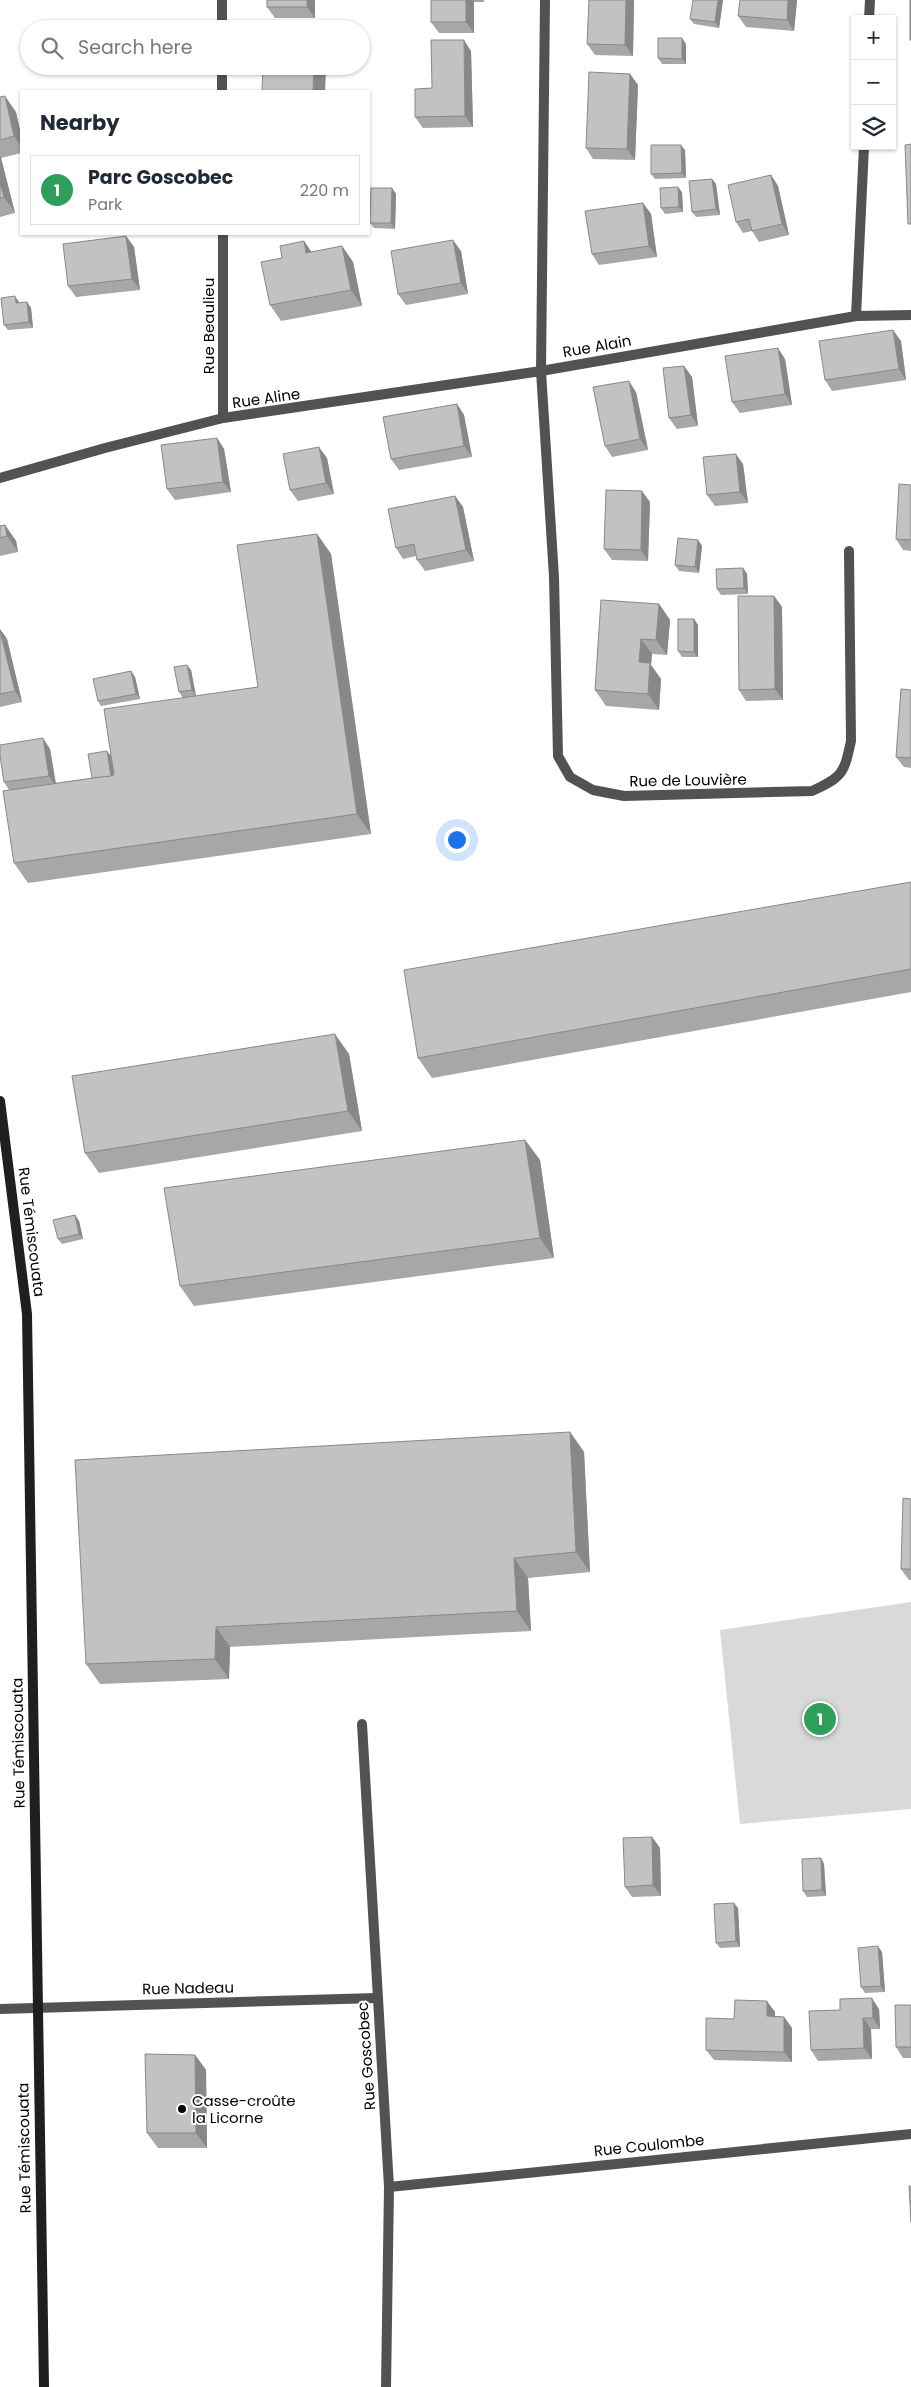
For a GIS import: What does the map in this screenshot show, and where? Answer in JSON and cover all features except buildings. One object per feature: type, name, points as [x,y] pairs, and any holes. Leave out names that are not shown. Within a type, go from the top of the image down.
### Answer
[{"type":"main road","name":"Rue Témiscouata","points":[[0,1100],[27,1314],[44,2387]]},
{"type":"street","points":[[222,0],[222,20]]},
{"type":"street","name":"Rue Alain","points":[[545,0],[541,371],[856,316]]},
{"type":"street","points":[[869,15],[870,0]]},
{"type":"street","points":[[222,75],[222,90]]},
{"type":"street","points":[[864,150],[856,316],[911,316]]},
{"type":"street","name":"Rue Beaulieu","points":[[223,235],[223,418]]},
{"type":"street","name":"Rue Aline","points":[[0,478],[105,448],[223,418],[541,371]]},
{"type":"street","name":"Rue de Louvière","points":[[541,371],[554,577],[558,756],[570,777],[593,790],[624,796],[812,792],[832,782],[845,768],[852,741],[849,551]]},
{"type":"street","name":"Rue Goscobec","points":[[362,1724],[389,2187],[386,2387]]},
{"type":"street","name":"Rue Nadeau","points":[[0,2009],[377,1998]]},
{"type":"street","name":"Rue Coulombe","points":[[389,2187],[911,2134]]},
{"type":"shaded area","points":[[911,1602],[911,1809],[740,1824],[720,1630]]},
{"type":"place","name":"Parc Goscobec","points":[[820,1719]]},
{"type":"place","name":"Casse-croûte la Licorne","points":[[182,2109]]}]
